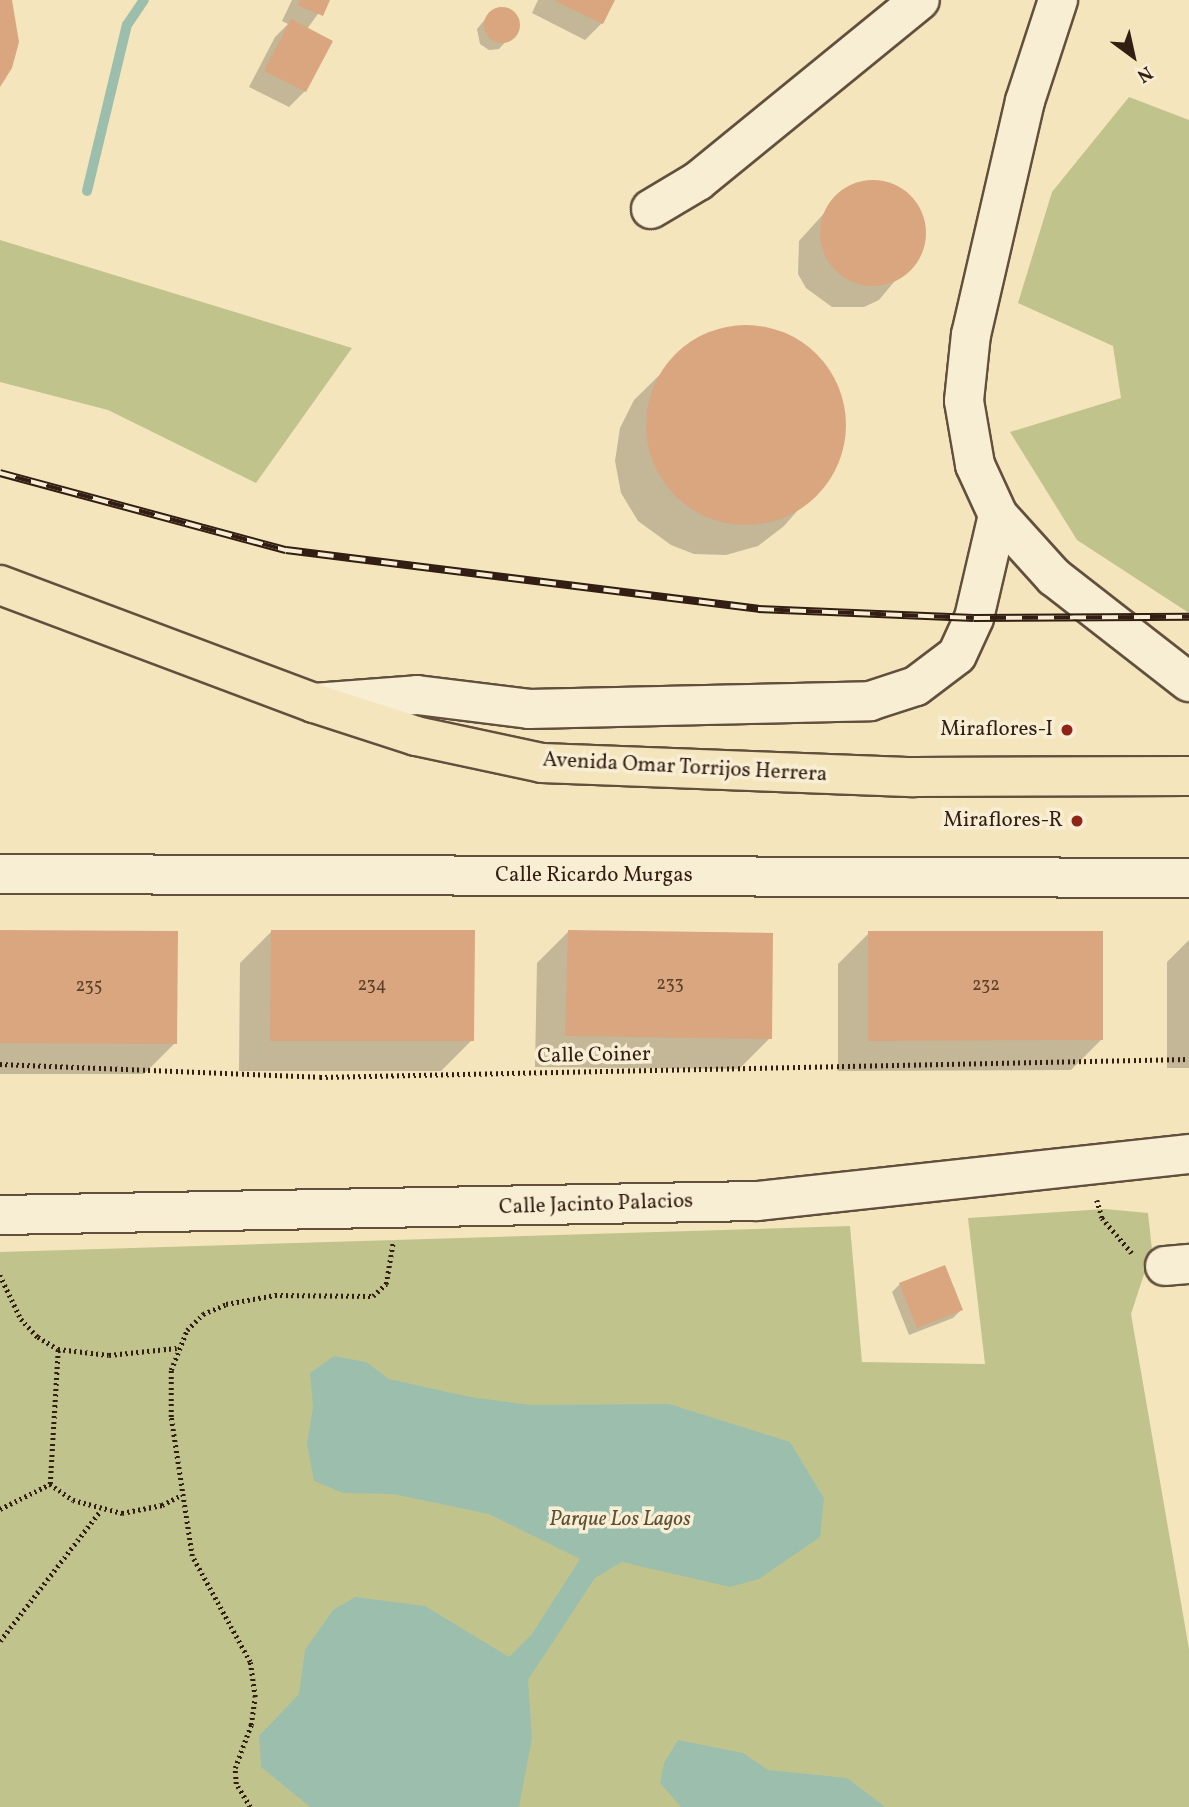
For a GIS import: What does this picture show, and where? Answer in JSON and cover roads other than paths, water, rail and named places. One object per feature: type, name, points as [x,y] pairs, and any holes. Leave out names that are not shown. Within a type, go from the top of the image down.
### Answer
[{"type":"main road","name":"Avenida Omar Torrijos Herrera","points":[[0,585],[314,703],[416,736],[542,763],[914,777],[1189,776]]},
{"type":"lane","points":[[651,209],[698,181],[920,0]]},
{"type":"lane","points":[[1058,0],[1025,101],[971,334],[964,401],[975,465],[998,515],[1054,577],[1189,682]]},
{"type":"lane","points":[[314,703],[417,695],[528,709],[870,701],[916,686],[957,655],[974,618],[998,515]]},
{"type":"lane","name":"Calle Ricardo Murgas","points":[[0,874],[1189,878]]},
{"type":"lane","name":"Calle Jacinto Palacios","points":[[0,1228],[18,1215],[400,1210],[757,1201],[1189,1154]]},
{"type":"waterway","points":[[87,191],[127,25],[144,0]]},
{"type":"railway","points":[[0,473],[286,550],[758,609],[974,618],[1189,617]]},
{"type":"place","name":"Miraflores-I","points":[[1067,730]]},
{"type":"place","name":"Miraflores-R","points":[[1077,821]]},
{"type":"park label","name":"Parque Los Lagos","points":[[620,1520]]}]
